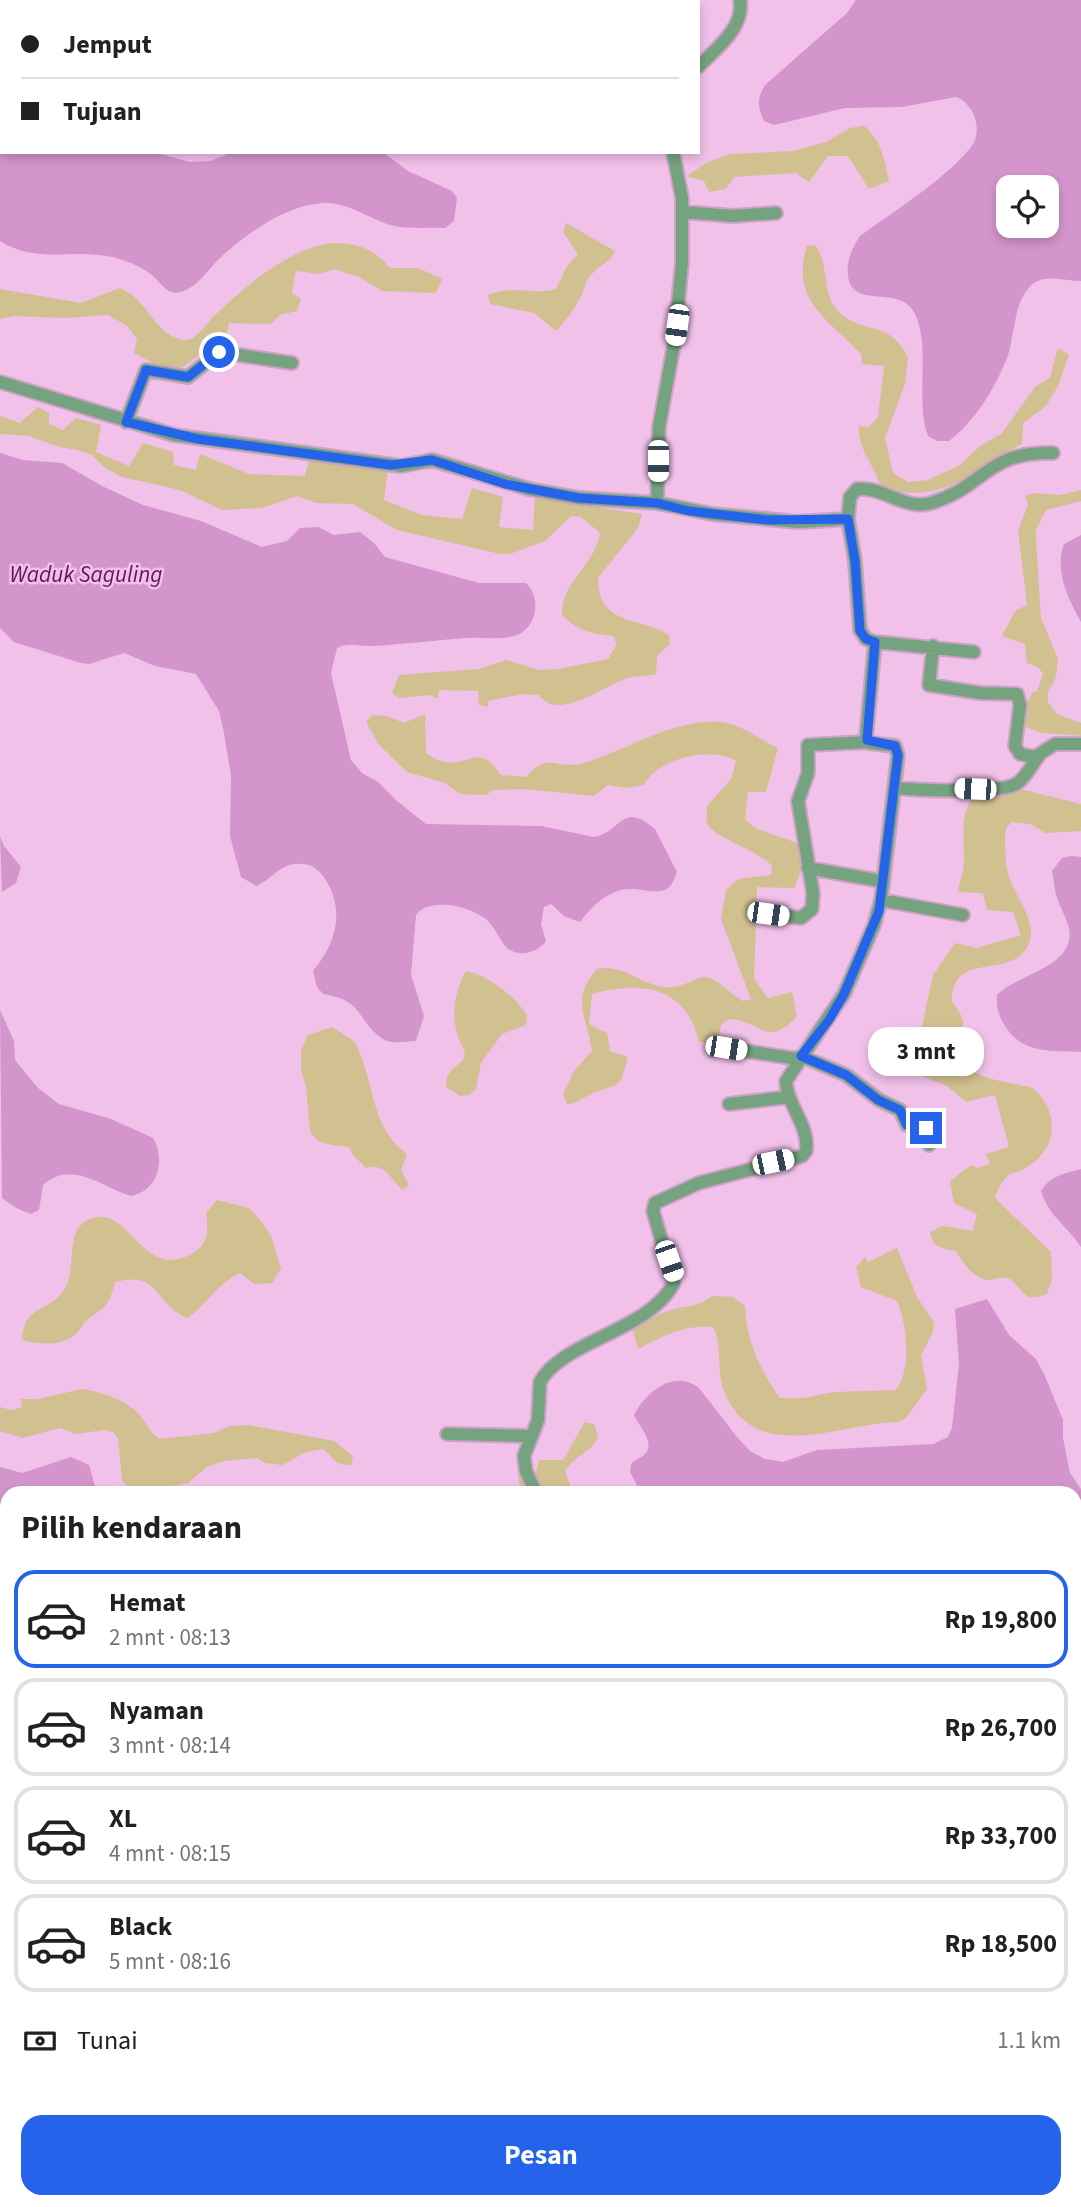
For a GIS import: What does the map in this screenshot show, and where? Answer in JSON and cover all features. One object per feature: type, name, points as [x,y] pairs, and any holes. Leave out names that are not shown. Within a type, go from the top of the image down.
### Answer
[{"type":"street","points":[[700,65],[737,23],[740,0]]},
{"type":"street","points":[[657,503],[659,427],[679,306],[682,212],[673,154]]},
{"type":"street","points":[[682,212],[733,216],[776,213]]},
{"type":"street","points":[[126,422],[146,370],[188,377],[219,352],[292,363]]},
{"type":"street","points":[[0,382],[126,422],[198,439],[391,465],[432,460],[529,489],[579,498],[657,503],[689,511],[767,520],[848,519]]},
{"type":"street","points":[[974,652],[866,639],[860,631],[855,561],[848,519],[850,497],[858,489],[870,489],[910,503],[929,503],[964,488],[1006,458],[1029,453],[1053,453]]},
{"type":"street","points":[[868,742],[875,642]]},
{"type":"street","points":[[933,646],[929,685],[980,693],[1017,694],[1020,705],[1015,746],[1026,756],[1040,754]]},
{"type":"street","points":[[534,1486],[524,1456],[538,1420],[540,1382],[547,1371],[648,1311],[671,1290],[674,1275],[653,1211],[657,1201],[699,1183],[805,1153],[806,1134],[789,1097],[786,1081],[844,994],[874,925],[881,900],[881,881],[895,788],[897,747],[868,742],[808,745],[808,773],[798,801],[814,900],[810,913],[801,918],[768,914]]},
{"type":"street","points":[[895,788],[934,791],[1007,787],[1020,780],[1040,754],[1055,744],[1081,744]]},
{"type":"street","points":[[808,868],[881,881]]},
{"type":"street","points":[[881,900],[963,915]]},
{"type":"street","points":[[713,1050],[726,1048],[799,1058],[846,1075],[878,1100],[895,1107],[907,1125],[926,1128],[929,1145]]},
{"type":"street","points":[[729,1104],[789,1097]]},
{"type":"street","points":[[447,1434],[531,1436]]},
{"type":"shaded area","points":[[864,126],[879,144],[889,181],[869,189],[848,156],[828,156],[809,182],[795,173],[734,177],[726,189],[709,192],[704,181],[687,176],[706,163],[730,154],[793,151],[826,142],[850,128]]},
{"type":"shaded area","points":[[566,223],[615,251],[610,259],[588,278],[577,304],[560,327],[556,331],[534,313],[490,304],[488,295],[498,292],[556,289],[567,266],[578,254],[563,232]]},
{"type":"shaded area","points":[[331,243],[364,248],[390,268],[418,268],[442,279],[436,293],[382,291],[359,277],[334,269],[319,274],[296,271],[292,293],[301,299],[297,311],[280,315],[271,324],[229,323],[224,347],[208,349],[183,367],[164,369],[134,353],[137,339],[127,326],[108,315],[65,318],[13,316],[0,319],[0,289],[81,303],[120,288],[138,300],[166,332],[189,340],[239,293],[268,271],[298,253]]},
{"type":"shaded area","points":[[807,245],[816,246],[820,254],[829,296],[838,311],[847,319],[892,337],[908,357],[905,384],[885,438],[893,473],[908,482],[928,480],[960,465],[979,447],[1002,433],[1035,387],[1050,378],[1058,348],[1069,355],[1058,386],[1046,406],[1023,423],[1022,444],[971,475],[939,489],[922,493],[881,487],[863,449],[859,426],[869,427],[878,417],[884,366],[862,364],[861,354],[815,307],[803,281]]},
{"type":"shaded area","points":[[38,407],[49,413],[49,424],[63,430],[76,418],[101,425],[96,452],[129,466],[143,443],[173,452],[174,465],[196,470],[200,454],[249,474],[305,476],[309,460],[388,470],[384,500],[422,515],[462,519],[472,488],[503,497],[499,527],[533,530],[535,497],[586,506],[601,504],[601,508],[642,514],[638,528],[598,578],[600,594],[613,613],[658,629],[669,635],[670,644],[657,656],[656,674],[628,678],[570,704],[547,703],[539,695],[522,694],[488,701],[488,707],[479,705],[478,691],[439,690],[438,699],[429,695],[399,698],[392,693],[399,675],[479,669],[506,660],[539,670],[608,659],[617,644],[613,636],[584,630],[572,624],[562,614],[567,592],[592,554],[600,533],[581,517],[571,516],[545,541],[510,554],[500,554],[397,530],[353,504],[316,503],[297,496],[262,508],[222,510],[180,490],[122,477],[105,468],[92,455],[78,450],[59,447],[29,436],[0,434],[0,416],[20,423]]},
{"type":"shaded area","points":[[1081,490],[1081,501],[1046,510],[1036,530],[1036,538],[1041,618],[1058,659],[1056,677],[1048,693],[1048,702],[1057,714],[1081,723],[1081,736],[1042,733],[1022,726],[1024,708],[1033,692],[1037,691],[1043,674],[1038,667],[1027,663],[1025,644],[1002,636],[1015,611],[1027,605],[1018,530],[1028,505],[1025,496],[1033,493],[1059,495]]},
{"type":"shaded area","points":[[425,714],[426,753],[437,760],[451,762],[479,757],[486,759],[501,775],[526,777],[534,769],[547,763],[584,763],[667,730],[702,722],[735,725],[778,748],[766,792],[748,792],[745,819],[755,828],[800,844],[804,865],[794,888],[757,887],[754,979],[768,998],[792,992],[797,1017],[778,1031],[771,1032],[729,1019],[721,1025],[717,1043],[699,1042],[693,1023],[672,998],[643,988],[592,994],[589,1024],[607,1033],[610,1051],[628,1057],[618,1083],[567,1104],[563,1094],[574,1071],[592,1051],[582,999],[589,980],[597,969],[615,969],[665,987],[678,986],[706,977],[743,1001],[751,999],[721,919],[726,890],[738,879],[771,875],[772,866],[756,854],[716,833],[707,823],[707,806],[731,779],[736,761],[713,754],[685,757],[660,768],[644,785],[626,788],[608,785],[594,796],[524,789],[493,790],[486,795],[460,794],[445,783],[407,772],[380,746],[366,722],[372,715],[387,716],[404,723]]},
{"type":"shaded area","points":[[1020,789],[1081,804],[1081,831],[1046,833],[1030,824],[1012,822],[1006,828],[1005,852],[1008,871],[1028,918],[1031,935],[1021,955],[998,965],[972,970],[962,975],[955,985],[952,1002],[960,1012],[963,1026],[951,1048],[951,1057],[982,1075],[1033,1088],[1048,1109],[1052,1131],[1044,1152],[1024,1169],[1006,1177],[995,1198],[1051,1252],[1052,1278],[1047,1294],[1039,1297],[1024,1294],[1007,1278],[988,1280],[978,1277],[965,1265],[956,1251],[938,1246],[931,1237],[930,1232],[943,1226],[973,1231],[977,1214],[954,1203],[950,1181],[971,1165],[977,1168],[990,1164],[986,1154],[1009,1147],[995,1095],[966,1102],[947,1086],[922,1076],[927,1046],[920,1035],[933,975],[955,943],[977,948],[1021,935],[1013,912],[987,910],[983,893],[958,892],[964,863],[964,817],[970,802],[975,794]]},
{"type":"shaded area","points":[[466,971],[501,988],[527,1016],[526,1025],[502,1034],[481,1063],[476,1089],[469,1095],[460,1096],[446,1087],[446,1082],[449,1074],[463,1060],[465,1052],[457,1032],[454,1012],[457,991]]},
{"type":"shaded area","points":[[332,1027],[354,1041],[361,1055],[379,1116],[395,1143],[407,1154],[401,1170],[409,1185],[402,1190],[382,1169],[366,1168],[349,1147],[317,1140],[310,1131],[306,1087],[301,1070],[301,1051],[308,1035]]},
{"type":"shaded area","points":[[217,1200],[249,1208],[271,1236],[281,1268],[272,1283],[254,1284],[240,1273],[225,1283],[188,1318],[176,1312],[149,1284],[141,1280],[115,1282],[105,1306],[70,1338],[50,1343],[22,1340],[27,1320],[64,1290],[68,1282],[74,1241],[82,1224],[90,1219],[104,1217],[116,1222],[150,1252],[163,1259],[178,1259],[196,1251],[203,1243],[207,1229],[206,1213]]},
{"type":"shaded area","points":[[897,1248],[917,1297],[934,1323],[933,1332],[921,1355],[927,1389],[906,1418],[898,1422],[826,1433],[777,1434],[756,1428],[738,1414],[724,1391],[718,1342],[713,1327],[682,1330],[638,1349],[633,1331],[654,1317],[702,1303],[712,1296],[733,1297],[745,1306],[748,1331],[755,1354],[780,1398],[804,1398],[834,1392],[896,1390],[906,1359],[905,1334],[897,1301],[861,1287],[856,1267],[865,1257],[868,1262]]},
{"type":"shaded area","points":[[82,1389],[105,1394],[126,1404],[138,1413],[153,1434],[160,1439],[214,1433],[229,1426],[248,1425],[334,1441],[353,1456],[351,1465],[338,1463],[323,1449],[306,1452],[282,1465],[265,1463],[257,1458],[224,1461],[207,1467],[188,1483],[172,1486],[127,1486],[122,1480],[118,1438],[113,1432],[104,1430],[76,1434],[60,1428],[22,1438],[0,1431],[0,1407],[11,1410],[22,1407],[21,1399],[38,1399]]},
{"type":"shaded area","points":[[585,1422],[594,1424],[598,1437],[595,1442],[565,1471],[570,1486],[520,1486],[518,1476],[535,1476],[539,1460],[563,1460]]},
{"type":"water","points":[[856,0],[1081,0],[1081,281],[1039,280],[1027,290],[1018,308],[1010,349],[996,382],[983,404],[949,441],[937,441],[928,436],[924,421],[921,337],[912,309],[905,302],[896,299],[857,292],[851,286],[848,266],[852,250],[860,236],[948,171],[971,147],[977,129],[972,111],[956,97],[902,107],[845,108],[774,125],[764,121],[760,111],[759,99],[765,85],[847,13]]},
{"type":"water","points":[[0,154],[160,154],[190,162],[210,161],[228,154],[386,154],[408,171],[452,191],[457,198],[454,221],[445,228],[387,224],[339,204],[322,203],[294,209],[255,230],[221,257],[196,284],[175,293],[170,292],[144,270],[119,259],[88,254],[30,253],[0,241]]},
{"type":"water","name":"Waduk Saguling","points":[[0,453],[23,460],[62,463],[143,505],[201,521],[262,547],[287,541],[300,528],[318,527],[334,535],[360,532],[374,543],[385,557],[479,583],[526,583],[534,598],[534,615],[531,623],[519,634],[499,638],[349,645],[337,648],[331,673],[351,760],[362,773],[378,782],[426,824],[541,826],[594,837],[611,830],[628,817],[635,817],[655,829],[677,872],[672,884],[661,891],[630,889],[615,892],[596,905],[580,922],[564,916],[551,904],[544,907],[541,924],[546,941],[528,953],[508,949],[488,921],[472,911],[441,905],[422,909],[416,915],[411,975],[424,1016],[416,1041],[386,1041],[374,1032],[353,1006],[337,997],[323,994],[317,987],[313,971],[328,948],[336,925],[335,900],[323,876],[311,866],[295,864],[285,867],[257,886],[241,877],[230,836],[231,775],[223,728],[219,711],[196,674],[155,666],[124,653],[89,664],[81,663],[14,642],[0,628]]},
{"type":"water","points":[[1081,535],[1081,622],[1064,584],[1061,554],[1064,544]]},
{"type":"water","points":[[0,836],[4,846],[21,867],[16,883],[2,892]]},
{"type":"water","points":[[1081,857],[1081,1052],[1038,1049],[1020,1042],[1005,1026],[997,1004],[997,995],[1055,961],[1069,942],[1069,929],[1057,898],[1052,871],[1062,858]]},
{"type":"water","points":[[0,1010],[14,1041],[15,1060],[38,1088],[59,1104],[111,1119],[153,1138],[159,1165],[148,1188],[131,1196],[87,1177],[65,1174],[43,1185],[39,1210],[31,1214],[2,1198]]},
{"type":"water","points":[[1081,1169],[1081,1247],[1053,1214],[1041,1191],[1054,1178]]},
{"type":"water","points":[[987,1299],[1009,1335],[1036,1359],[1063,1420],[1063,1438],[1070,1473],[1079,1486],[637,1486],[630,1472],[631,1464],[645,1454],[648,1445],[634,1415],[645,1399],[670,1382],[680,1381],[699,1388],[750,1451],[765,1459],[783,1462],[817,1450],[933,1444],[948,1437],[952,1428],[959,1364],[955,1309]]},
{"type":"water","points":[[71,1457],[89,1465],[95,1486],[0,1486],[0,1467],[22,1473]]},
{"type":"route","points":[[219,352],[199,371],[188,377],[166,376],[149,370],[143,372],[126,422],[198,439],[391,465],[410,465],[432,460],[505,484],[579,498],[657,503],[689,511],[767,520],[799,522],[848,519],[855,561],[860,631],[866,639],[875,642],[867,740],[873,744],[895,746],[898,755],[893,810],[884,852],[879,911],[844,994],[829,1020],[801,1056],[835,1069],[870,1091],[878,1100],[900,1110],[907,1125],[926,1128]]}]
